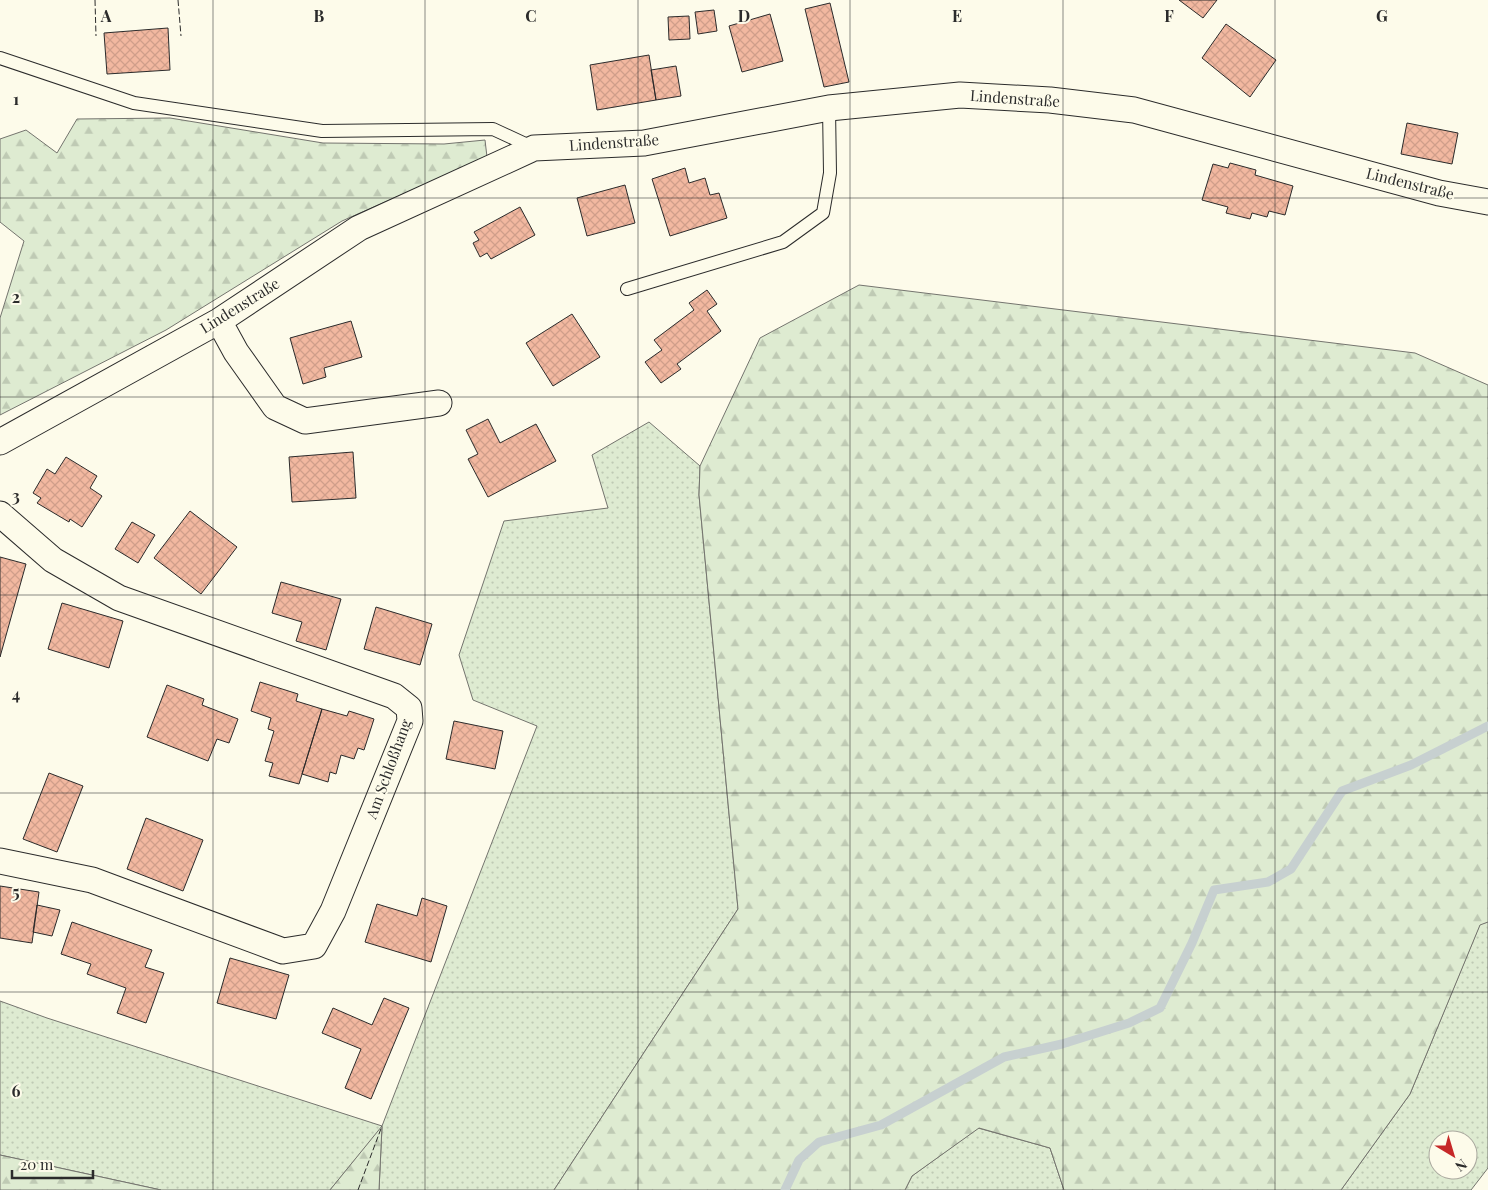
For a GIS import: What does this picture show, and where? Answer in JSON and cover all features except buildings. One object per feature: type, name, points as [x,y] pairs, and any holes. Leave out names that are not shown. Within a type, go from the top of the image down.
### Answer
[{"type":"street","name":"Lindenstraße","points":[[0,442],[219,321],[359,228],[534,148],[644,143],[829,108],[960,95],[1050,100],[1134,110],[1439,193],[1488,202]]},
{"type":"street","points":[[219,321],[236,352],[274,407],[305,421],[439,403]]},
{"type":"street","name":"Am Schloßhang","points":[[0,514],[53,560],[119,598],[394,696],[409,708],[410,721],[334,911],[314,946],[283,951],[92,880],[0,861]]},
{"type":"lane","name":"Lindenstraße","points":[[0,58],[134,103],[322,132],[493,129],[534,148]]},
{"type":"lane","points":[[627,289],[783,242],[823,213],[830,174],[829,108]]},
{"type":"green space","points":[[170,118],[323,143],[444,144],[485,140],[487,157],[342,221],[166,330],[0,415],[0,318],[24,241],[0,222],[0,139],[26,130],[57,153],[77,119]]},
{"type":"green space","points":[[859,285],[1415,353],[1488,385],[1488,922],[1480,925],[1410,1094],[1341,1190],[1064,1190],[1050,1148],[979,1128],[912,1176],[905,1190],[554,1190],[738,909],[699,495],[700,466],[760,338]]},
{"type":"green space","points":[[649,422],[700,466],[699,495],[738,909],[554,1190],[379,1190],[382,1127],[330,1190],[161,1190],[0,1155],[0,1001],[47,1018],[382,1126],[537,726],[473,700],[459,655],[504,521],[608,508],[592,455]]},
{"type":"green space","points":[[1488,922],[1488,1168],[1471,1190],[1341,1190],[1410,1094],[1480,924]]},
{"type":"green space","points":[[382,1126],[379,1190],[330,1190]]},
{"type":"green space","points":[[978,1128],[1050,1148],[1064,1190],[905,1190],[912,1176]]},
{"type":"green space","points":[[0,1155],[161,1190],[0,1190]]},
{"type":"waterway","points":[[785,1190],[799,1160],[819,1142],[881,1125],[1004,1057],[1062,1044],[1129,1023],[1160,1008],[1192,943],[1214,890],[1268,882],[1291,869],[1342,791],[1411,765],[1488,726]]},
{"type":"fence","points":[[95,0],[96,36]]},
{"type":"fence","points":[[178,0],[181,36]]},
{"type":"fence","points":[[358,1190],[382,1126]]}]
